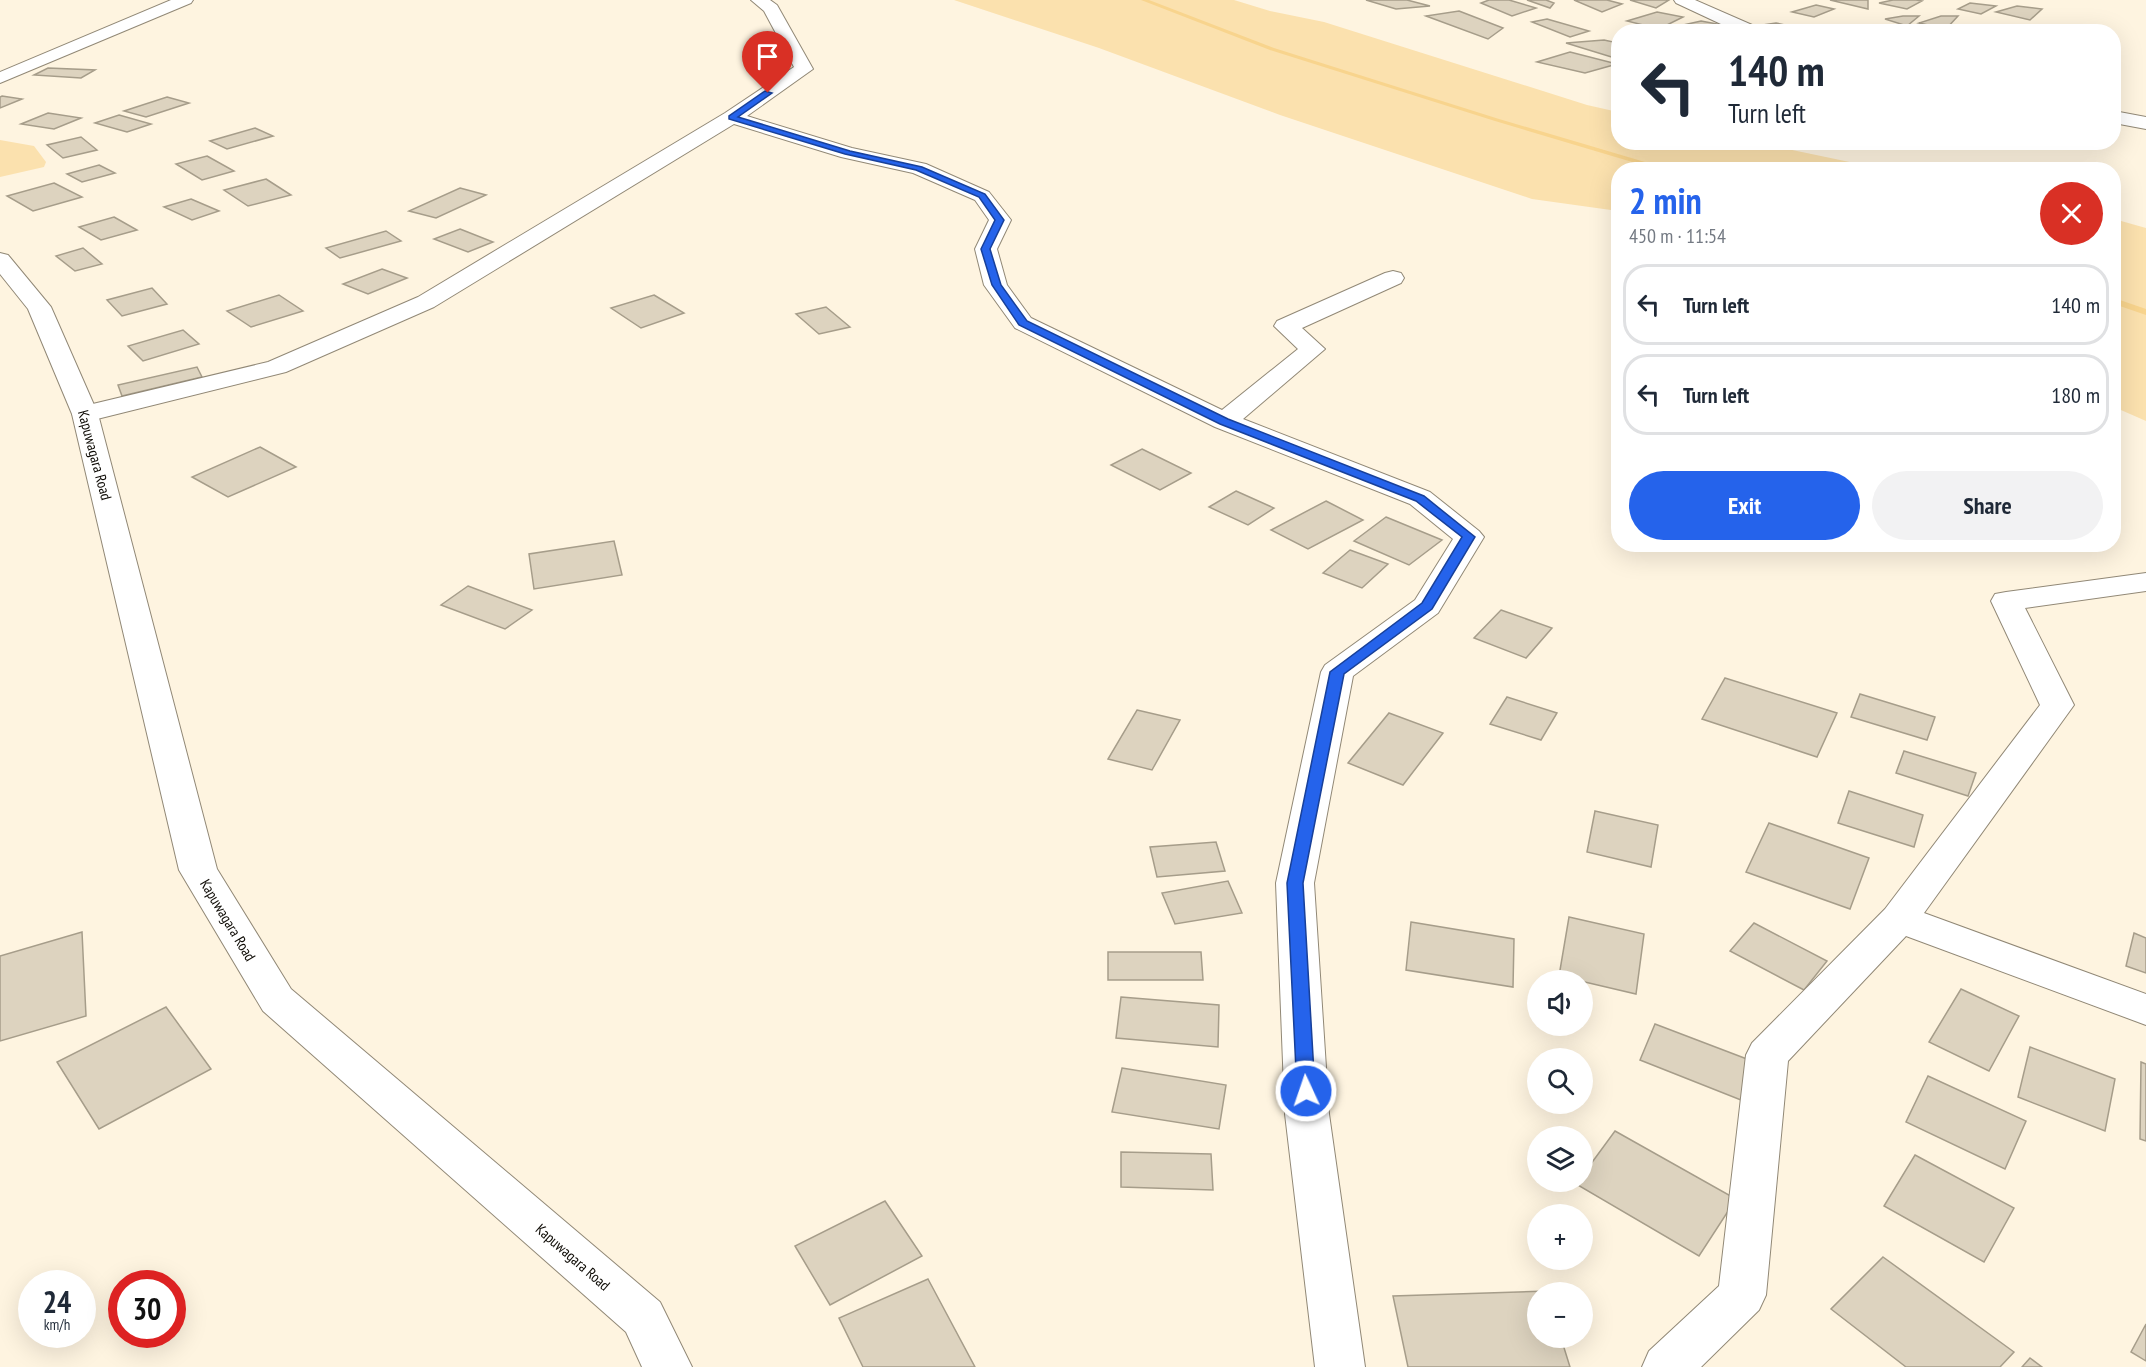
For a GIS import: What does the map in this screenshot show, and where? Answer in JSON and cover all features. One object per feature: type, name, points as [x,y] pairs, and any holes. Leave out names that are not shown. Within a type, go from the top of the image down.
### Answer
[{"type":"street","points":[[0,78],[185,0]]},
{"type":"street","points":[[86,414],[277,367],[426,302],[732,117],[804,69],[771,8],[759,0]]},
{"type":"street","points":[[1682,0],[1735,24]]},
{"type":"street","points":[[1702,9],[1722,3]]},
{"type":"street","points":[[732,117],[848,153],[919,168],[982,196],[1000,220],[986,249],[996,285],[1023,323],[1224,421],[1420,498],[1469,537],[1427,606],[1337,672],[1295,883],[1307,1114],[1340,1367]]},
{"type":"street","points":[[2121,118],[2146,123]]},
{"type":"street","name":"Kapuwagara Road","points":[[0,260],[39,307],[86,414],[198,870],[271,990],[286,1008],[643,1317],[667,1367]]},
{"type":"street","points":[[1224,421],[1313,349],[1286,326],[1393,278]]},
{"type":"street","points":[[1667,1367],[1742,1295],[1767,1055],[1899,919],[2057,705],[2006,601],[2146,582]]},
{"type":"street","points":[[1899,919],[2146,1010]]},
{"type":"shaded area","points":[[954,0],[1234,0],[1270,11],[1324,22],[1587,105],[1611,110],[1611,150],[1792,150],[1850,162],[1611,162],[1611,210],[1532,199],[1280,115],[1099,48]]},
{"type":"shaded area","points":[[0,140],[34,146],[46,162],[44,167],[0,177]]},
{"type":"shaded area","points":[[2121,221],[2146,228],[2146,421],[2121,410]]},
{"type":"building","points":[[1366,0],[1407,0],[1430,6],[1396,9]]},
{"type":"building","points":[[1489,0],[1509,0],[1536,8],[1512,16],[1481,3]]},
{"type":"building","points":[[1527,0],[1546,0],[1554,3],[1550,8]]},
{"type":"building","points":[[1574,0],[1607,0],[1622,4],[1602,12]]},
{"type":"building","points":[[1630,0],[1669,0],[1656,8]]},
{"type":"building","points":[[1830,0],[1868,0],[1868,9]]},
{"type":"building","points":[[1893,0],[1922,1],[1907,9],[1879,3]]},
{"type":"building","points":[[1970,3],[1996,6],[1981,14],[1958,9]]},
{"type":"building","points":[[1816,5],[1834,9],[1814,17],[1792,12]]},
{"type":"building","points":[[2017,6],[2042,9],[2030,20],[1996,12]]},
{"type":"building","points":[[1459,11],[1503,28],[1488,39],[1426,16]]},
{"type":"building","points":[[1657,12],[1683,17],[1669,24],[1639,24],[1627,21]]},
{"type":"building","points":[[1903,16],[1919,16],[1909,24],[1885,19]]},
{"type":"building","points":[[1941,16],[1958,16],[1951,24],[1919,23]]},
{"type":"building","points":[[1547,19],[1589,31],[1570,37],[1532,22]]},
{"type":"building","points":[[1701,21],[1717,24],[1688,24]]},
{"type":"building","points":[[1611,42],[1611,57],[1566,43]]},
{"type":"building","points":[[1570,52],[1611,62],[1611,66],[1585,73],[1537,62]]},
{"type":"building","points":[[48,68],[95,70],[81,78],[34,75]]},
{"type":"building","points":[[0,97],[22,99],[0,108]]},
{"type":"building","points":[[167,97],[189,103],[146,117],[124,111]]},
{"type":"building","points":[[48,113],[81,118],[54,129],[21,124]]},
{"type":"building","points":[[119,115],[151,124],[127,132],[95,123]]},
{"type":"building","points":[[255,128],[273,136],[227,149],[210,141]]},
{"type":"building","points":[[81,137],[97,150],[63,158],[47,145]]},
{"type":"building","points":[[207,156],[234,171],[202,180],[176,164]]},
{"type":"building","points":[[99,165],[115,173],[82,182],[67,174]]},
{"type":"building","points":[[266,179],[291,195],[248,206],[224,190]]},
{"type":"building","points":[[54,183],[82,197],[33,211],[7,196]]},
{"type":"building","points":[[460,188],[486,195],[436,218],[409,211]]},
{"type":"building","points":[[191,199],[219,211],[192,220],[164,207]]},
{"type":"building","points":[[114,217],[137,230],[101,240],[79,227]]},
{"type":"building","points":[[460,229],[493,242],[468,252],[434,239]]},
{"type":"building","points":[[386,231],[401,241],[340,258],[326,248]]},
{"type":"building","points":[[83,248],[102,264],[75,271],[56,256]]},
{"type":"building","points":[[382,269],[407,278],[368,294],[343,284]]},
{"type":"building","points":[[152,288],[167,304],[122,316],[107,300]]},
{"type":"building","points":[[279,295],[303,311],[251,327],[227,311]]},
{"type":"building","points":[[654,295],[684,313],[641,328],[611,308]]},
{"type":"building","points":[[826,307],[850,327],[819,334],[796,314]]},
{"type":"building","points":[[183,330],[199,344],[143,361],[128,346]]},
{"type":"building","points":[[197,367],[202,377],[122,396],[118,385]]},
{"type":"building","points":[[260,447],[296,467],[228,497],[192,477]]},
{"type":"building","points":[[1142,449],[1191,473],[1160,490],[1111,465]]},
{"type":"building","points":[[1236,491],[1274,508],[1248,525],[1209,507]]},
{"type":"building","points":[[1326,501],[1363,520],[1308,549],[1271,530]]},
{"type":"building","points":[[1386,517],[1442,540],[1409,565],[1354,541]]},
{"type":"building","points":[[614,541],[622,575],[534,589],[529,554]]},
{"type":"building","points":[[1350,550],[1388,564],[1362,588],[1323,573]]},
{"type":"building","points":[[468,586],[532,610],[505,629],[441,605]]},
{"type":"building","points":[[1501,610],[1552,628],[1526,658],[1474,638]]},
{"type":"building","points":[[1725,678],[1837,713],[1817,757],[1702,719]]},
{"type":"building","points":[[1860,694],[1935,717],[1927,740],[1851,717]]},
{"type":"building","points":[[1507,697],[1557,713],[1541,740],[1490,724]]},
{"type":"building","points":[[1137,710],[1180,720],[1152,770],[1108,759]]},
{"type":"building","points":[[1389,713],[1443,733],[1403,785],[1348,763]]},
{"type":"building","points":[[1904,751],[1976,773],[1968,796],[1896,773]]},
{"type":"building","points":[[1849,791],[1923,815],[1914,847],[1838,823]]},
{"type":"building","points":[[1595,811],[1658,825],[1651,867],[1587,852]]},
{"type":"building","points":[[1769,823],[1869,858],[1850,909],[1746,872]]},
{"type":"building","points":[[1216,842],[1225,871],[1157,877],[1150,847]]},
{"type":"building","points":[[1228,881],[1242,913],[1175,924],[1162,893]]},
{"type":"building","points":[[1569,917],[1644,934],[1636,994],[1593,984],[1593,970],[1560,970]]},
{"type":"building","points":[[1411,922],[1514,939],[1513,987],[1406,970]]},
{"type":"building","points":[[1754,923],[1827,961],[1804,990],[1730,951]]},
{"type":"building","points":[[82,932],[86,1016],[0,1041],[0,956]]},
{"type":"building","points":[[2134,933],[2146,938],[2146,973],[2126,966]]},
{"type":"building","points":[[1108,952],[1201,952],[1203,980],[1108,980]]},
{"type":"building","points":[[1961,989],[2019,1016],[1989,1071],[1929,1042]]},
{"type":"building","points":[[1121,997],[1219,1005],[1218,1047],[1116,1038]]},
{"type":"building","points":[[166,1007],[211,1069],[99,1129],[57,1062]]},
{"type":"building","points":[[1655,1024],[1760,1064],[1746,1102],[1640,1060]]},
{"type":"building","points":[[2030,1047],[2115,1079],[2105,1131],[2018,1097]]},
{"type":"building","points":[[2141,1062],[2146,1064],[2146,1141],[2140,1139]]},
{"type":"building","points":[[1122,1068],[1226,1085],[1219,1129],[1112,1112]]},
{"type":"building","points":[[1928,1076],[2026,1121],[2005,1169],[1906,1122]]},
{"type":"building","points":[[1615,1131],[1736,1199],[1699,1256],[1590,1192],[1593,1192],[1593,1161]]},
{"type":"building","points":[[1121,1152],[1211,1154],[1213,1190],[1121,1187]]},
{"type":"building","points":[[1915,1155],[2014,1208],[1984,1262],[1884,1206]]},
{"type":"building","points":[[885,1201],[922,1256],[830,1305],[795,1246]]},
{"type":"building","points":[[1883,1257],[2014,1352],[2000,1367],[1906,1367],[1831,1309]]},
{"type":"building","points":[[928,1279],[975,1367],[863,1367],[839,1318]]},
{"type":"building","points":[[1527,1292],[1527,1348],[1564,1348],[1570,1367],[1408,1367],[1393,1296]]},
{"type":"building","points":[[2146,1324],[2146,1361],[2131,1352]]},
{"type":"building","points":[[2030,1358],[2042,1367],[2022,1367]]},
{"type":"waterway","points":[[1144,0],[1272,49],[1497,120],[1641,162]]},
{"type":"waterway","points":[[2121,303],[2146,312]]},
{"type":"route","points":[[768,93],[732,117],[848,153],[919,168],[982,196],[1000,220],[986,249],[996,285],[1023,323],[1224,421],[1420,498],[1469,537],[1427,606],[1337,672],[1295,883],[1306,1091]]}]
